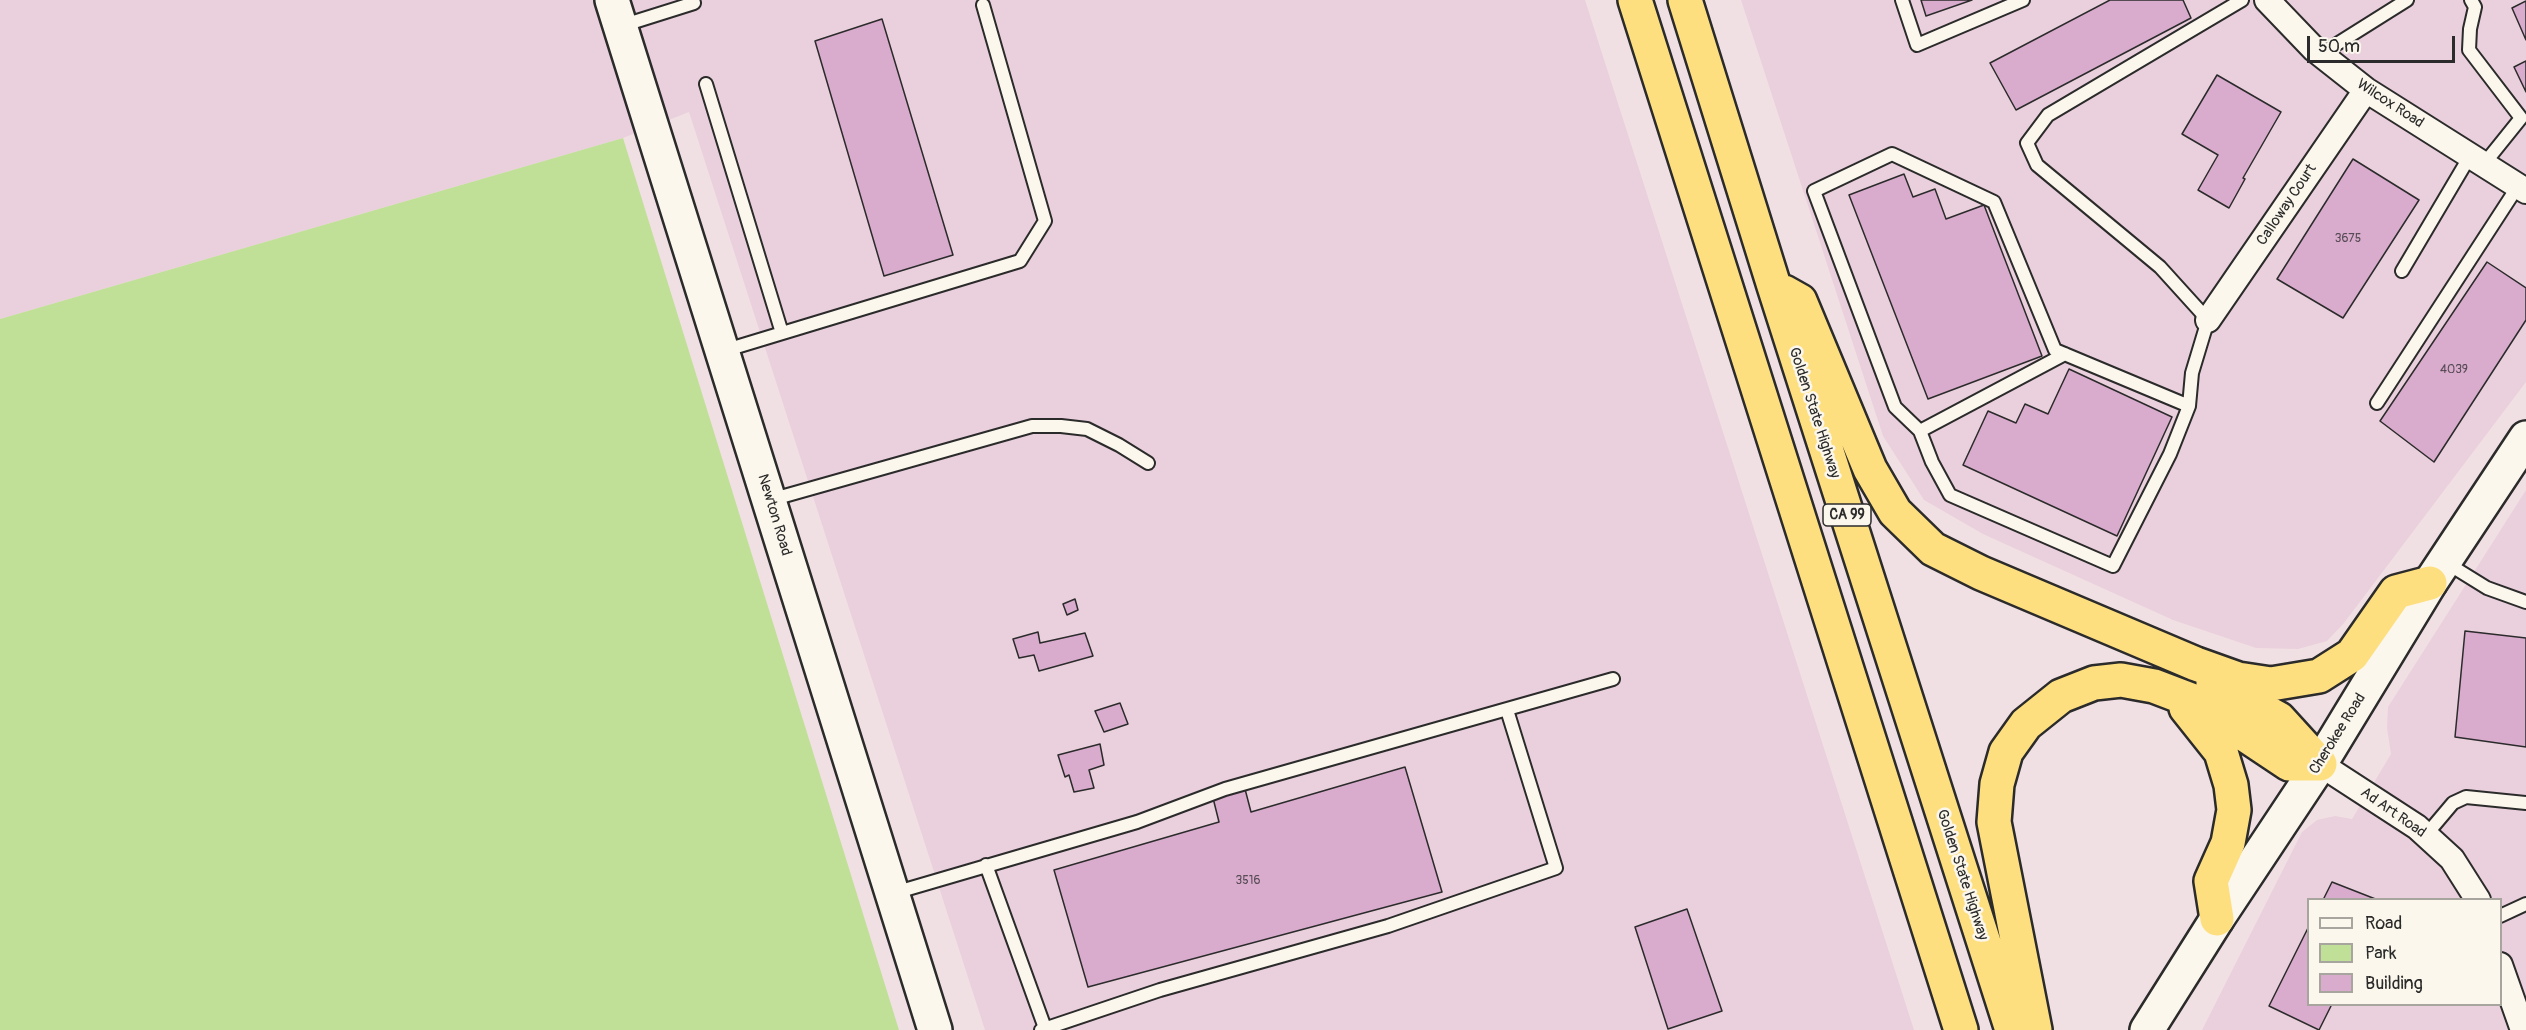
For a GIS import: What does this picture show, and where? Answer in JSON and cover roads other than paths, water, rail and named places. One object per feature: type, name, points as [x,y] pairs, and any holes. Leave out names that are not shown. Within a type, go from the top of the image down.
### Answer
[{"type":"highway","name":"CA 99","points":[[1635,0],[1962,1030]]},
{"type":"highway","name":"Golden State Highway","points":[[1685,0],[2012,1030]]},
{"type":"highway","points":[[1774,286],[1800,301],[1870,469],[1895,512],[1933,549],[1981,573],[2196,664],[2238,679],[2271,684],[2319,676],[2352,656],[2396,592],[2438,572]]},
{"type":"highway","points":[[2196,664],[2209,682],[2279,719],[2320,764]]},
{"type":"highway","points":[[2035,1030],[1994,822],[1997,784],[2006,752],[2026,724],[2061,696],[2094,683],[2121,680],[2154,686],[2196,702],[2289,764],[2320,764]]},
{"type":"highway","points":[[2175,695],[2222,752],[2231,785],[2234,810],[2229,843],[2211,881],[2217,919]]},
{"type":"street","name":"Wilcox Road","points":[[2267,0],[2277,13],[2321,54],[2366,90],[2522,189]]},
{"type":"street","name":"Newton Road","points":[[616,13],[935,1030]]},
{"type":"street","name":"Calloway Court","points":[[2208,321],[2366,90]]},
{"type":"street","name":"Cherokee Road","points":[[2147,1030],[2217,919],[2320,764],[2438,572],[2526,438]]},
{"type":"street","name":"Ad Art Road","points":[[2320,764],[2426,835],[2452,860],[2477,898]]},
{"type":"street","points":[[2502,969],[2523,1026]]},
{"type":"lane","points":[[1902,0],[1917,45],[2023,0]]},
{"type":"lane","points":[[2189,406],[2055,350],[1994,202],[1892,154],[1815,191],[1895,407],[1920,431],[1932,462],[1950,495],[2113,566],[2170,454],[2189,406],[2192,373],[2208,321],[2160,267],[2037,165],[2027,143],[2048,115],[2242,0]]},
{"type":"lane","points":[[2321,54],[2407,0]]},
{"type":"lane","points":[[2402,271],[2477,160],[2524,120],[2469,50],[2470,29],[2475,7],[2471,0]]},
{"type":"lane","points":[[616,13],[697,1]]},
{"type":"lane","points":[[722,351],[1020,261],[1045,221],[983,5]]},
{"type":"lane","points":[[706,84],[782,333]]},
{"type":"lane","points":[[2377,403],[2522,189]]},
{"type":"lane","points":[[1920,431],[2065,354]]},
{"type":"lane","points":[[769,500],[1032,426],[1087,429],[1148,463]]},
{"type":"lane","points":[[2438,572],[2526,602]]},
{"type":"lane","points":[[892,893],[1137,822],[1225,789],[1613,679]]},
{"type":"lane","points":[[986,865],[1043,1029],[1160,990],[1388,926],[1556,868],[1507,710]]},
{"type":"lane","points":[[2426,835],[2453,803],[2466,797],[2526,803]]},
{"type":"lane","points":[[2502,915],[2526,904]]}]
